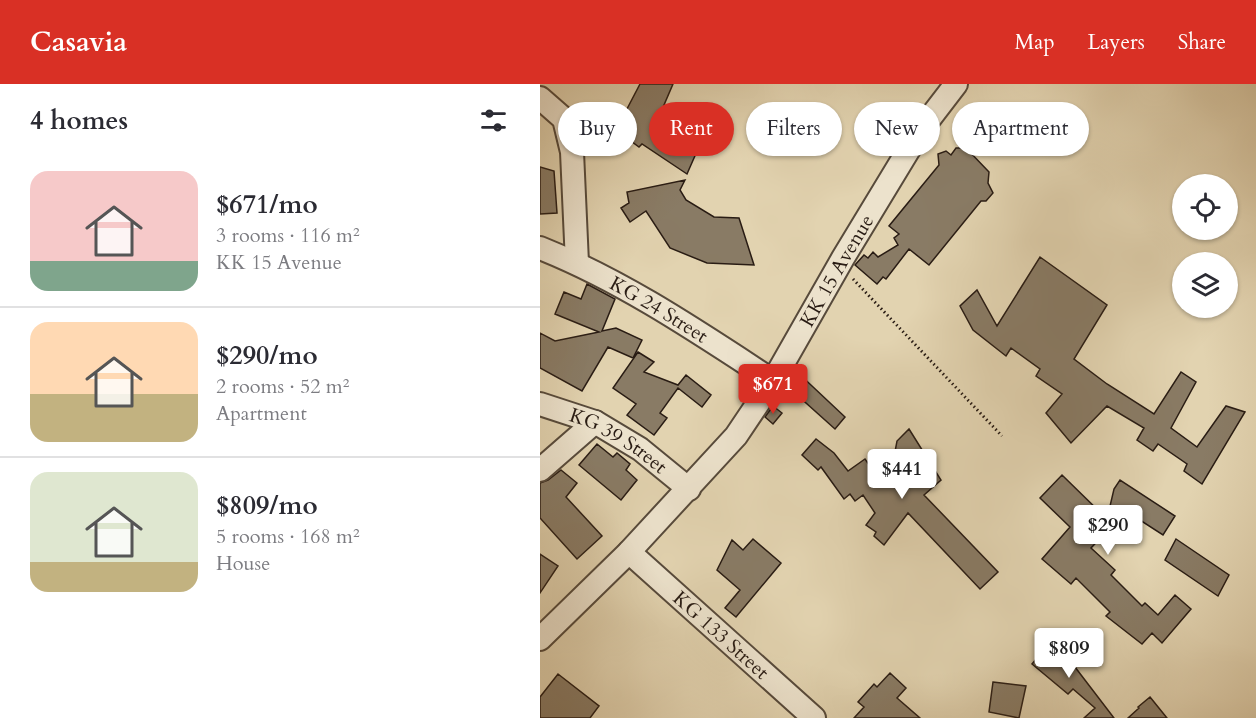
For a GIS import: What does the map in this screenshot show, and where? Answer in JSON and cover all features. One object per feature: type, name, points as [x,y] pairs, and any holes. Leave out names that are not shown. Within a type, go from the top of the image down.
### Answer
[{"type":"street","name":"KK 15 Avenue","points":[[540,639],[629,552],[736,436],[773,381],[839,265],[920,131],[956,84]]},
{"type":"street","points":[[540,98],[564,119],[572,152],[577,263]]},
{"type":"street","name":"KG 24 Street","points":[[540,248],[577,263],[648,302],[773,381]]},
{"type":"street","name":"KG 39 Street","points":[[540,404],[595,422],[640,449],[689,489]]},
{"type":"street","points":[[540,470],[595,422]]},
{"type":"street","name":"KG 133 Street","points":[[629,552],[814,718]]},
{"type":"path","points":[[839,265],[1002,436]]},
{"type":"building","points":[[640,84],[673,84],[665,102],[649,102],[649,149],[642,144],[639,147],[637,146],[637,102],[631,102]]},
{"type":"building","points":[[946,151],[951,155],[974,156],[989,172],[988,183],[993,193],[986,201],[981,201],[929,265],[909,249],[886,279],[883,277],[877,284],[855,265],[864,255],[868,258],[873,252],[878,257],[898,245],[894,238],[899,234],[889,226],[939,165],[940,153]]},
{"type":"building","points":[[660,156],[695,156],[687,174]]},
{"type":"building","points":[[540,167],[554,171],[557,213],[540,214]]},
{"type":"building","points":[[685,180],[680,190],[686,200],[714,217],[739,218],[754,265],[707,263],[670,248],[646,211],[630,222],[621,208],[629,203],[627,192]]},
{"type":"building","points":[[1040,257],[1107,305],[1074,359],[1107,384],[1154,414],[1181,372],[1196,382],[1171,428],[1197,447],[1226,406],[1245,412],[1202,484],[1184,471],[1187,464],[1158,444],[1153,451],[1137,440],[1144,428],[1107,406],[1071,443],[1046,413],[1062,394],[1036,376],[1040,369],[1011,348],[1006,356],[973,330],[960,306],[977,290],[997,326]]},
{"type":"building","points":[[587,284],[615,299],[602,331],[616,328],[642,340],[633,358],[608,347],[582,391],[540,368],[540,333],[555,341],[599,332],[555,314],[564,292],[581,299]]},
{"type":"building","points":[[638,352],[654,362],[644,372],[678,385],[686,375],[711,395],[702,407],[678,388],[660,413],[667,418],[654,435],[627,415],[636,404],[613,388]]},
{"type":"building","points":[[795,370],[845,417],[835,429],[786,385]]},
{"type":"building","points":[[773,406],[782,413],[773,424],[765,417]]},
{"type":"building","points":[[909,429],[941,480],[924,495],[998,572],[980,589],[908,513],[884,545],[874,536],[876,532],[866,525],[875,513],[863,495],[855,501],[850,494],[844,499],[821,467],[818,470],[802,455],[816,439],[834,453],[848,471],[865,459],[872,469],[894,457],[897,441]]},
{"type":"building","points":[[597,444],[613,457],[617,453],[630,464],[626,470],[637,480],[621,500],[579,465]]},
{"type":"building","points":[[561,470],[577,483],[566,497],[602,536],[577,559],[540,518],[540,483]]},
{"type":"building","points":[[1062,475],[1107,519],[1114,489],[1120,480],[1175,516],[1163,535],[1126,511],[1091,548],[1115,570],[1111,575],[1142,606],[1145,603],[1158,615],[1175,595],[1191,609],[1162,643],[1152,633],[1142,644],[1106,616],[1110,612],[1076,578],[1071,584],[1042,559],[1070,527],[1040,498]]},
{"type":"building","points":[[753,539],[781,563],[736,617],[725,608],[740,590],[717,570],[732,540],[743,550]]},
{"type":"building","points":[[1176,539],[1229,575],[1218,596],[1165,560]]},
{"type":"building","points":[[540,554],[558,566],[540,593]]},
{"type":"building","points":[[1050,643],[1065,654],[1114,718],[1084,718],[1095,708],[1073,689],[1068,694],[1032,664]]},
{"type":"building","points":[[890,673],[906,688],[897,698],[920,718],[854,718],[864,707],[858,702],[874,684],[877,687]]},
{"type":"building","points":[[558,674],[599,706],[590,718],[540,718],[540,697]]},
{"type":"building","points":[[993,682],[1026,686],[1019,718],[989,712]]},
{"type":"building","points":[[1150,697],[1167,718],[1128,718],[1138,707]]}]
